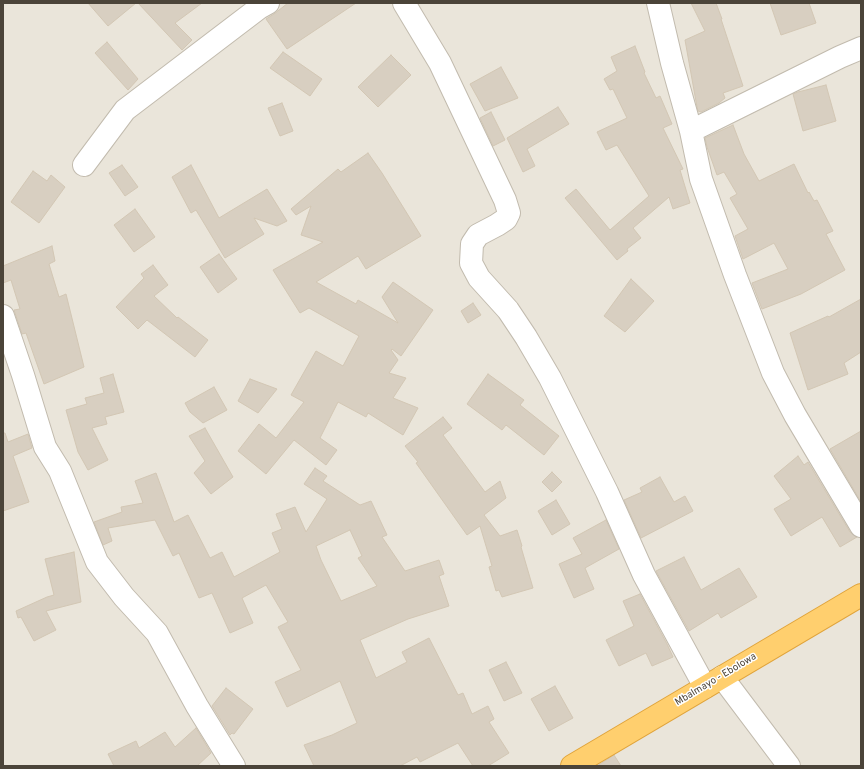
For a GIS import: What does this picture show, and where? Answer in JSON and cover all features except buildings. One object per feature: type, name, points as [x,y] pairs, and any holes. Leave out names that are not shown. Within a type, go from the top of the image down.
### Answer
[{"type":"highway","name":"Mbalmayo - Ebolowa","points":[[572,766],[861,596]]},
{"type":"street","points":[[84,165],[124,110],[259,8],[268,3]]},
{"type":"street","points":[[404,3],[440,63],[502,194],[509,213],[506,219],[478,235],[472,244],[471,263],[479,278],[508,310],[550,378],[607,492],[644,575],[713,682],[789,766]]},
{"type":"street","points":[[658,3],[691,131],[701,178],[735,275],[773,373],[795,415],[861,526]]},
{"type":"street","points":[[691,131],[861,48]]},
{"type":"street","points":[[3,316],[45,447],[60,471],[97,562],[124,597],[157,633],[197,706],[234,766]]},
{"type":"shaded area","points":[[3,3],[861,3],[861,766],[3,766]]}]
